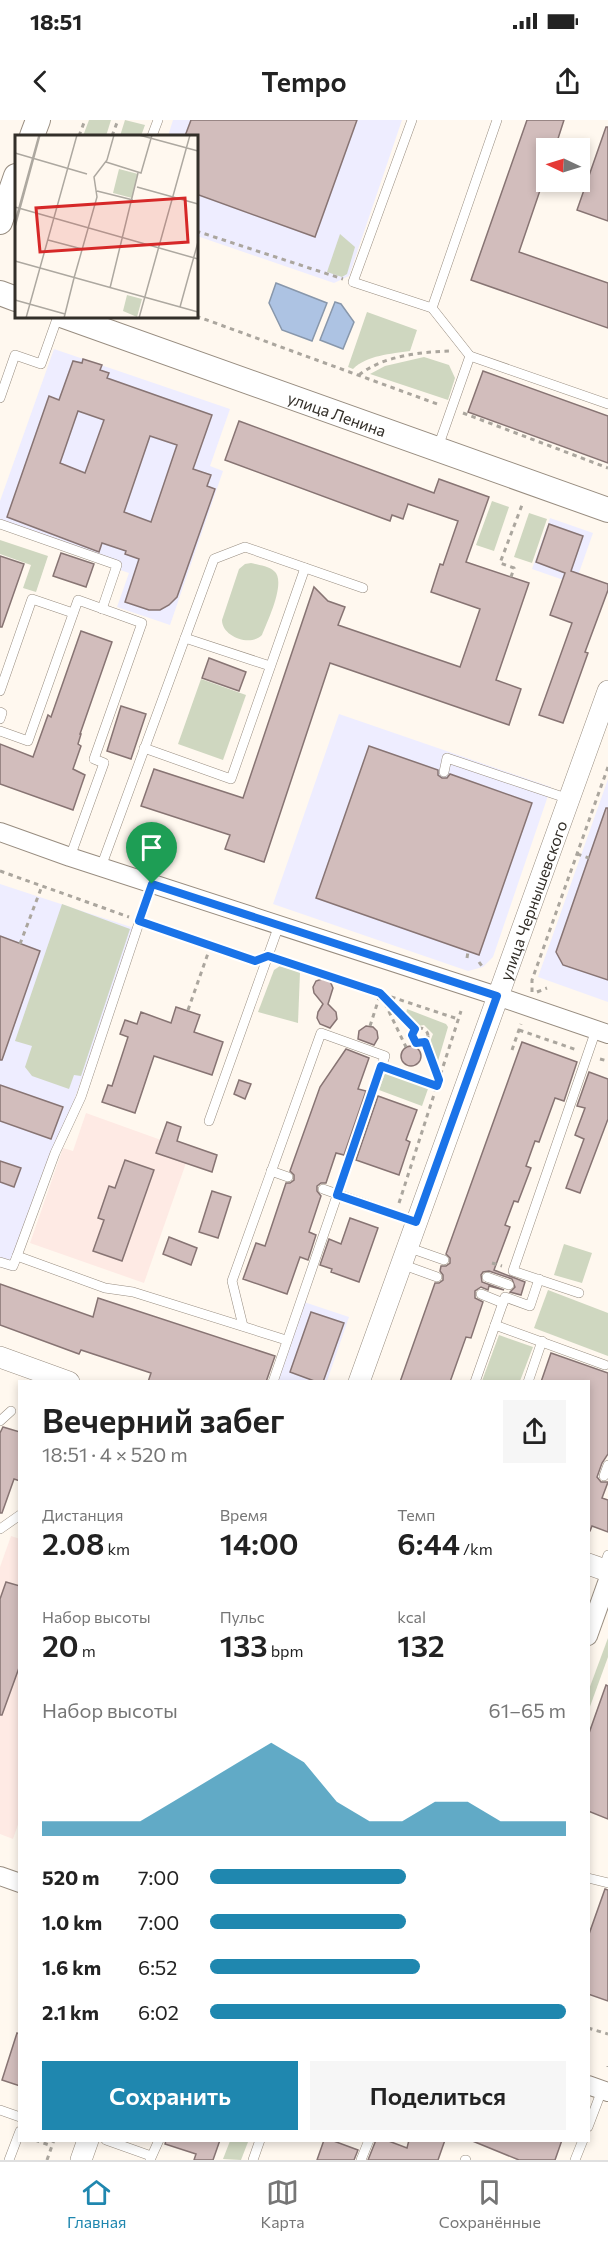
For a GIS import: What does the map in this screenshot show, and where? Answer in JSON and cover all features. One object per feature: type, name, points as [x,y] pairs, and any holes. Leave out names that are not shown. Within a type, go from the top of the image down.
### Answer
[{"type":"main road","points":[[32,135],[38,120]]},
{"type":"main road","points":[[0,222],[15,179]]},
{"type":"main road","points":[[0,293],[15,299]]},
{"type":"main road","name":"улица Ленина","points":[[70,318],[608,510]]},
{"type":"street","name":"улица Чернышевского","points":[[360,1380],[608,691]]},
{"type":"street","points":[[0,832],[602,1032]]},
{"type":"street","points":[[0,1357],[63,1380]]},
{"type":"street","points":[[590,1627],[603,1568]]},
{"type":"street","points":[[0,1876],[18,1882]]},
{"type":"lane","points":[[152,135],[158,120]]},
{"type":"lane","points":[[412,120],[353,282],[432,309],[467,353],[608,404]]},
{"type":"lane","points":[[432,309],[497,120]]},
{"type":"lane","points":[[0,398],[15,355],[41,364],[57,318]]},
{"type":"lane","points":[[438,450],[467,353]]},
{"type":"lane","points":[[0,524],[117,565],[102,609]]},
{"type":"lane","points":[[101,867],[214,559],[245,547],[363,588]]},
{"type":"lane","points":[[144,748],[231,778],[305,568]]},
{"type":"lane","points":[[0,691],[32,599],[73,613]]},
{"type":"lane","points":[[0,744],[2,732],[28,741],[78,600],[142,623],[94,759],[104,763],[70,857]]},
{"type":"lane","points":[[185,638],[270,666]]},
{"type":"lane","points":[[0,712],[2,713],[0,719]]},
{"type":"lane","points":[[444,772],[447,758],[568,799]]},
{"type":"lane","points":[[0,1262],[13,1266],[56,1153],[81,1097],[152,884]]},
{"type":"lane","points":[[209,1121],[279,925]]},
{"type":"lane","points":[[579,1293],[513,1270],[588,1054],[602,1032]]},
{"type":"lane","points":[[243,1326],[232,1281],[321,1033],[385,1056],[274,1380]]},
{"type":"lane","points":[[271,1171],[288,1177]]},
{"type":"lane","points":[[323,1190],[416,1222]]},
{"type":"lane","points":[[404,1255],[444,1260]]},
{"type":"lane","points":[[404,1255],[437,1277]]},
{"type":"lane","points":[[17,1256],[105,1288],[134,1292],[286,1340]]},
{"type":"lane","points":[[487,1277],[508,1285]]},
{"type":"lane","points":[[476,1380],[505,1297],[530,1306],[539,1279]]},
{"type":"lane","points":[[481,1294],[503,1303]]},
{"type":"lane","points":[[495,1325],[605,1365]]},
{"type":"lane","points":[[529,1380],[542,1341]]},
{"type":"lane","points":[[0,1420],[10,1411]]},
{"type":"lane","points":[[604,1476],[608,1465]]},
{"type":"lane","points":[[0,1529],[18,1516]]},
{"type":"lane","points":[[590,1878],[608,1883]]},
{"type":"lane","points":[[590,2120],[599,2089]]},
{"type":"lane","points":[[0,2110],[18,2116]]},
{"type":"lane","points":[[9,2160],[18,2136]]},
{"type":"lane","points":[[90,2145],[150,2158],[158,2142]]},
{"type":"lane","points":[[253,2160],[259,2142]]},
{"type":"lane","points":[[361,2160],[368,2142]]},
{"type":"lane","points":[[576,2160],[582,2142]]},
{"type":"path","points":[[79,135],[85,120]]},
{"type":"path","points":[[112,135],[118,120]]},
{"type":"path","points":[[198,232],[353,282]]},
{"type":"path","points":[[198,317],[608,468]]},
{"type":"path","points":[[358,375],[372,364],[395,358],[441,351],[467,353]]},
{"type":"path","points":[[511,577],[514,568],[500,563],[522,505]]},
{"type":"path","points":[[532,993],[532,980],[608,766]]},
{"type":"path","points":[[577,854],[589,858]]},
{"type":"path","points":[[0,871],[255,961],[268,956],[458,1019]]},
{"type":"path","points":[[20,944],[42,886]]},
{"type":"path","points":[[188,1010],[211,945]]},
{"type":"path","points":[[467,958],[468,951]]},
{"type":"path","points":[[479,962],[484,969]]},
{"type":"path","points":[[474,973],[490,967]]},
{"type":"path","points":[[370,1026],[380,993]]},
{"type":"path","points":[[380,993],[415,1029]]},
{"type":"path","points":[[380,993],[406,1047]]},
{"type":"path","points":[[395,1214],[461,1011]]},
{"type":"path","points":[[512,1050],[521,1024]]},
{"type":"path","points":[[421,1027],[428,1032],[429,1036],[425,1042],[420,1044],[413,1040],[412,1035],[415,1029],[421,1027]]},
{"type":"path","points":[[519,1030],[608,1061]]},
{"type":"path","points":[[425,1042],[439,1080]]},
{"type":"path","points":[[381,1066],[437,1086]]},
{"type":"path","points":[[590,2029],[608,2034]]},
{"type":"path","points":[[41,2142],[52,2146]]},
{"type":"path","points":[[47,2160],[53,2142]]},
{"type":"shaded area","points":[[173,120],[402,120],[349,276],[334,283],[198,236],[198,135],[168,135]]},
{"type":"shaded area","points":[[54,349],[230,409],[210,466],[223,471],[170,625],[117,607],[129,573],[0,528],[0,501]]},
{"type":"shaded area","points":[[550,518],[593,533],[575,584],[532,569]]},
{"type":"shaded area","points":[[339,714],[551,787],[493,957],[483,967],[468,971],[273,904]]},
{"type":"shaded area","points":[[608,779],[608,1002],[538,977]]},
{"type":"shaded area","points":[[0,884],[134,928],[24,1245],[12,1271],[0,1267]]},
{"type":"shaded area","points":[[86,1113],[161,1140],[156,1153],[186,1163],[144,1283],[30,1243],[63,1148],[73,1151]]},
{"type":"shaded area","points":[[298,1300],[349,1317],[327,1380],[271,1380]]},
{"type":"shaded area","points":[[11,1536],[18,1538],[18,1825],[13,1839],[0,1834],[0,1567]]},
{"type":"green space","points":[[89,120],[111,120],[106,135],[83,135]]},
{"type":"green space","points":[[125,120],[145,125],[141,135],[120,135]]},
{"type":"green space","points":[[340,234],[355,247],[347,274],[342,277],[327,272]]},
{"type":"green space","points":[[367,312],[417,330],[410,351],[372,358],[353,369],[348,367]]},
{"type":"green space","points":[[424,357],[449,365],[455,378],[448,400],[370,374],[385,366]]},
{"type":"green space","points":[[492,501],[509,507],[494,551],[476,545]]},
{"type":"green space","points":[[529,513],[547,519],[532,563],[514,557]]},
{"type":"green space","points":[[0,540],[48,556],[36,592],[23,588],[31,565],[0,554]]},
{"type":"green space","points":[[251,563],[272,569],[277,576],[278,583],[275,602],[262,635],[245,640],[227,631],[222,620],[239,569]]},
{"type":"green space","points":[[201,679],[246,695],[223,760],[178,744]]},
{"type":"green space","points":[[62,904],[130,929],[81,1076],[74,1075],[69,1089],[32,1076],[25,1067],[32,1046],[15,1041]]},
{"type":"green space","points":[[280,966],[300,972],[298,1023],[258,1012],[274,970]]},
{"type":"green space","points":[[407,1009],[446,1024],[448,1027],[438,1061],[430,1042],[433,1034],[424,1025],[418,1026],[406,1013]]},
{"type":"green space","points":[[386,1070],[429,1086],[422,1106],[379,1090]]},
{"type":"green space","points":[[564,1244],[592,1253],[582,1283],[554,1275]]},
{"type":"green space","points":[[548,1290],[608,1313],[608,1356],[534,1328]]},
{"type":"green space","points":[[499,1335],[533,1347],[520,1380],[482,1380]]},
{"type":"green space","points":[[608,1638],[608,1657],[590,1706],[590,1687]]},
{"type":"green space","points":[[230,2142],[248,2142],[241,2160],[223,2159]]},
{"type":"water","points":[[276,283],[327,303],[312,341],[282,330],[269,303]]},
{"type":"water","points":[[335,302],[341,304],[354,322],[343,349],[320,340]]},
{"type":"building","points":[[191,120],[357,120],[315,237],[198,195],[198,135],[185,135]]},
{"type":"building","points":[[527,120],[564,120],[558,138],[536,138],[536,192],[540,192],[519,252],[608,283],[608,328],[471,280]]},
{"type":"building","points":[[606,127],[608,127],[608,221],[577,210],[583,192],[590,192],[590,173]]},
{"type":"building","points":[[83,359],[102,365],[100,370],[109,373],[107,378],[212,415],[193,469],[211,475],[207,486],[215,489],[177,597],[160,610],[149,610],[125,602],[139,559],[125,554],[126,551],[102,543],[99,552],[7,517],[49,396],[59,400],[73,361],[82,363]],"holes":[[[78,411],[104,420],[85,473],[60,463]],[[150,436],[177,445],[151,522],[124,512]]]},
{"type":"building","points":[[483,371],[608,416],[608,463],[468,412]]},
{"type":"building","points":[[239,421],[434,493],[439,479],[489,497],[466,562],[529,583],[496,680],[521,689],[509,725],[330,663],[264,862],[225,849],[230,835],[141,806],[154,769],[243,798],[314,587],[328,601],[345,607],[338,625],[460,667],[480,609],[431,592],[458,521],[408,504],[403,519],[392,515],[390,521],[225,460]]},
{"type":"building","points":[[549,524],[583,536],[571,571],[608,584],[608,590],[585,652],[588,653],[563,723],[539,715],[572,623],[550,615],[565,573],[536,562]]},
{"type":"building","points":[[61,553],[94,564],[86,587],[53,576]]},
{"type":"building","points":[[0,556],[24,564],[2,627],[0,627]]},
{"type":"building","points":[[81,631],[112,642],[80,734],[78,744],[81,746],[73,769],[85,775],[73,810],[0,784],[0,744],[33,757],[48,715],[51,717]]},
{"type":"building","points":[[209,658],[246,672],[239,691],[202,678]]},
{"type":"building","points":[[121,706],[146,714],[131,759],[107,751]]},
{"type":"building","points":[[369,746],[438,770],[438,775],[442,778],[447,778],[450,774],[532,803],[479,955],[316,898]]},
{"type":"building","points":[[606,808],[608,808],[608,980],[563,965],[556,952]]},
{"type":"building","points":[[0,936],[40,951],[2,1060],[0,1060]]},
{"type":"building","points":[[322,979],[330,981],[333,988],[328,1004],[336,1012],[337,1019],[330,1028],[320,1024],[317,1018],[323,1004],[314,993],[313,987],[316,981]]},
{"type":"building","points":[[176,1007],[200,1015],[194,1032],[223,1042],[212,1075],[154,1056],[135,1113],[102,1102],[108,1085],[112,1086],[128,1037],[120,1034],[125,1020],[137,1024],[141,1012],[171,1023]]},
{"type":"building","points":[[366,1026],[373,1027],[377,1031],[378,1038],[374,1045],[358,1039],[359,1031]]},
{"type":"building","points":[[522,1042],[577,1062],[564,1101],[555,1098],[539,1142],[535,1141],[526,1166],[531,1168],[518,1202],[514,1201],[505,1225],[510,1227],[494,1270],[525,1282],[521,1295],[510,1292],[515,1287],[512,1279],[489,1271],[483,1272],[482,1282],[504,1290],[489,1286],[488,1290],[481,1287],[475,1291],[475,1298],[483,1302],[471,1338],[466,1337],[451,1380],[401,1380],[435,1283],[443,1280],[441,1266],[450,1263],[450,1258],[446,1254]]},
{"type":"building","points":[[411,1046],[418,1049],[421,1056],[418,1063],[411,1066],[404,1063],[401,1056],[404,1049]]},
{"type":"building","points":[[346,1049],[369,1058],[358,1089],[366,1091],[344,1155],[336,1153],[326,1183],[317,1186],[317,1191],[321,1196],[309,1232],[316,1235],[308,1260],[300,1257],[287,1294],[243,1279],[256,1243],[265,1246],[286,1183],[294,1180],[294,1175],[290,1171],[320,1087]]},
{"type":"building","points":[[589,1072],[608,1079],[608,1119],[580,1193],[566,1188],[584,1139],[575,1135],[585,1108],[577,1106]]},
{"type":"building","points":[[239,1080],[251,1084],[245,1099],[234,1094]]},
{"type":"building","points":[[0,1085],[63,1107],[51,1139],[0,1121]]},
{"type":"building","points":[[378,1096],[417,1110],[406,1140],[410,1142],[399,1175],[356,1160]]},
{"type":"building","points":[[167,1122],[181,1127],[177,1141],[217,1155],[212,1172],[156,1153]]},
{"type":"building","points":[[125,1160],[154,1170],[122,1261],[93,1251],[104,1220],[98,1218],[109,1186],[115,1188]]},
{"type":"building","points":[[0,1161],[21,1168],[14,1187],[0,1182]]},
{"type":"building","points":[[212,1191],[231,1197],[218,1238],[199,1232]]},
{"type":"building","points":[[350,1218],[378,1228],[359,1282],[331,1272],[332,1269],[320,1265],[329,1239],[341,1244]]},
{"type":"building","points":[[169,1237],[197,1248],[191,1265],[163,1254]]},
{"type":"building","points":[[0,1284],[93,1317],[98,1298],[275,1356],[267,1380],[149,1380],[151,1373],[81,1350],[79,1354],[0,1325]]},
{"type":"building","points":[[311,1312],[344,1323],[324,1380],[312,1380],[290,1372]]},
{"type":"building","points":[[551,1353],[608,1373],[608,1454],[597,1477],[601,1482],[608,1482],[602,1498],[608,1500],[608,1532],[592,1526],[590,1531],[590,1380],[542,1380]]},
{"type":"building","points":[[3,1427],[18,1431],[18,1480],[14,1479],[2,1513],[0,1513],[0,1433]]},
{"type":"building","points":[[6,1582],[18,1585],[18,1671],[2,1715],[0,1715],[0,1599]]},
{"type":"building","points":[[606,1685],[608,1686],[608,1819],[590,1812],[590,1730]]},
{"type":"building","points":[[605,1889],[608,1890],[608,2001],[590,1995],[590,1931]]},
{"type":"building","points":[[17,2033],[18,2085],[2,2080]]},
{"type":"building","points":[[166,2142],[219,2142],[213,2160],[194,2160],[196,2154],[165,2144]]},
{"type":"building","points":[[323,2142],[336,2142],[358,2150],[354,2160],[317,2160]]},
{"type":"building","points":[[375,2142],[391,2142],[407,2148],[408,2142],[444,2142],[438,2160],[368,2160]]},
{"type":"building","points":[[475,2142],[561,2142],[555,2160],[519,2160]]},
{"type":"route","points":[[152,884],[497,996],[416,1222],[337,1195],[381,1066],[437,1086],[439,1080],[425,1042],[420,1044],[413,1040],[412,1035],[415,1029],[380,993],[268,956],[255,961],[139,921],[152,884]]}]
